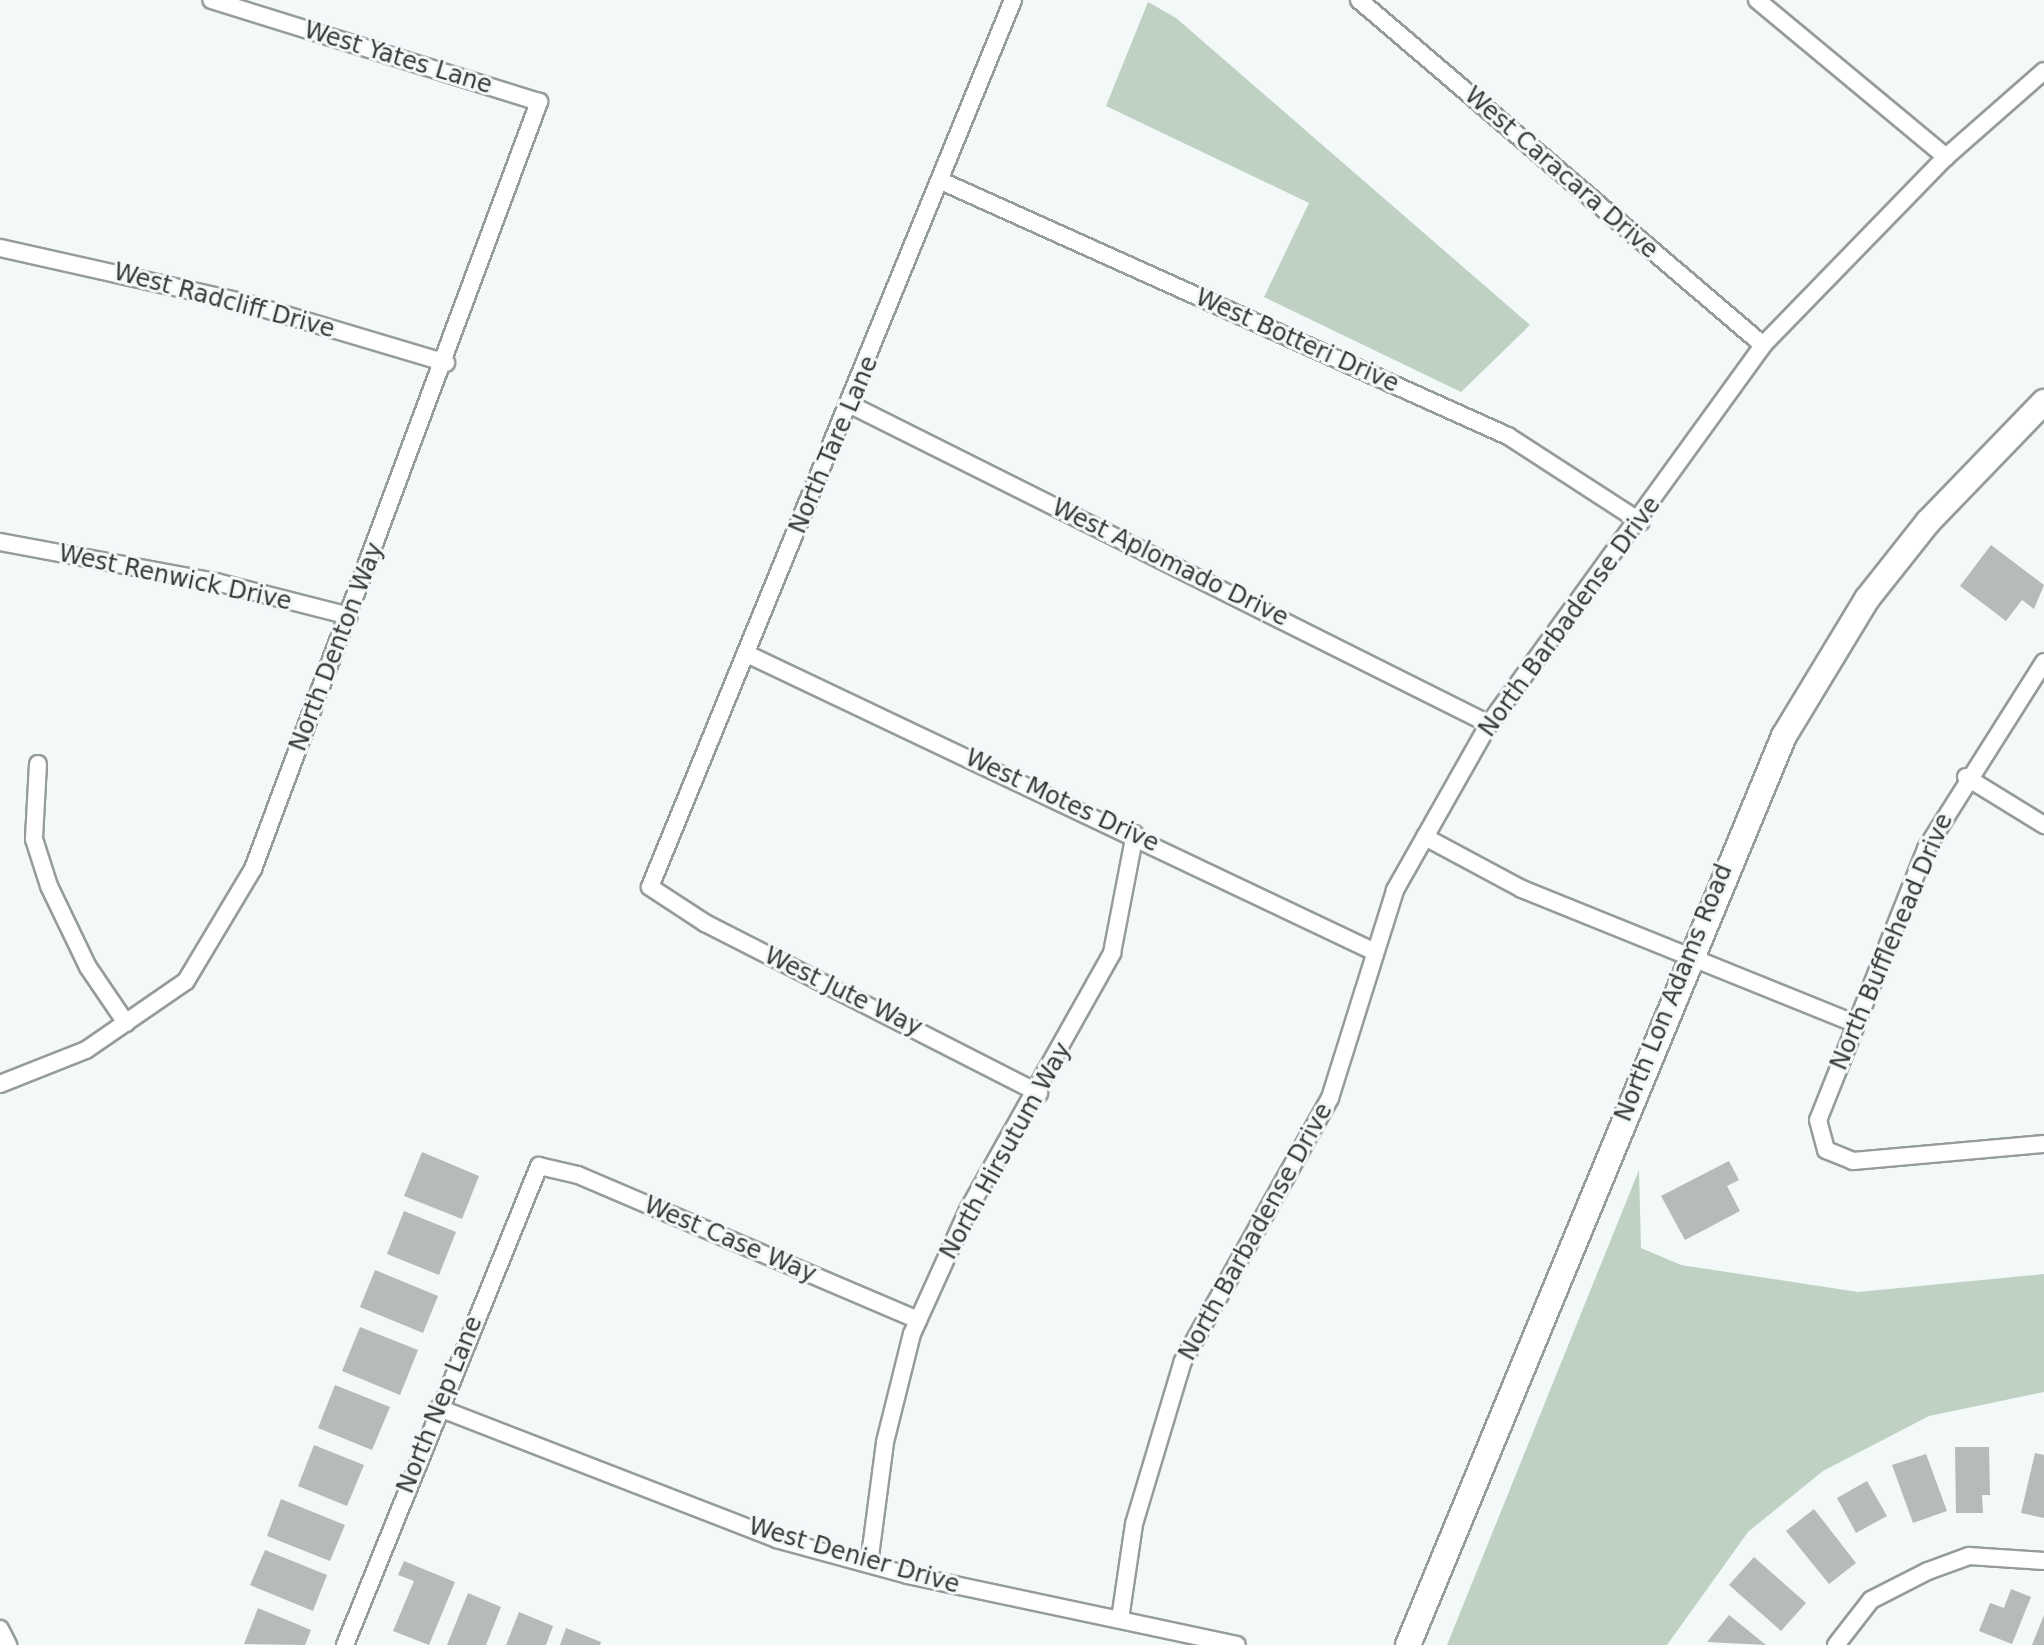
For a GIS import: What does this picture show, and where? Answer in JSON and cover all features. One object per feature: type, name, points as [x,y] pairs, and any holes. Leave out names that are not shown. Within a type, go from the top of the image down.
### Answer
[{"type":"street","name":"West Yates Lane","points":[[211,0],[539,102]]},
{"type":"street","name":"North Tare Lane","points":[[650,887],[851,405],[1013,0]]},
{"type":"street","name":"West Caracara Drive","points":[[1359,0],[1763,345]]},
{"type":"street","points":[[1757,0],[1946,157]]},
{"type":"street","name":"North Barbadense Drive","points":[[1120,1619],[1134,1524],[1183,1361],[1330,1098],[1395,890],[1489,724],[1641,522],[1763,345],[1946,157],[2044,71]]},
{"type":"street","name":"North Denton Way","points":[[0,1084],[86,1050],[186,981],[253,869],[446,363],[539,102]]},
{"type":"street","name":"West Botteri Drive","points":[[941,181],[1508,436],[1641,522]]},
{"type":"street","name":"West Radcliff Drive","points":[[0,248],[242,302],[446,363]]},
{"type":"street","name":"North Lon Adams Road","points":[[1408,1645],[1688,956],[1784,736],[1867,599],[1928,522],[2044,402]]},
{"type":"street","name":"West Aplomado Drive","points":[[851,405],[1489,724]]},
{"type":"street","name":"West Renwick Drive","points":[[0,542],[216,582],[349,616]]},
{"type":"street","name":"West Motes Drive","points":[[747,654],[1135,834],[1375,952]]},
{"type":"street","name":"North Bufflehead Drive","points":[[2044,662],[1966,777],[1926,849],[1854,1023],[1818,1120],[1826,1150],[1853,1161],[2044,1144]]},
{"type":"street","points":[[38,764],[34,839],[49,886],[88,967],[126,1023]]},
{"type":"street","points":[[1966,777],[2044,825]]},
{"type":"street","name":"North Hirsutum Way","points":[[869,1564],[885,1442],[918,1320],[968,1210],[1039,1093],[1112,953],[1135,834]]},
{"type":"street","points":[[1425,837],[1522,889],[1854,1023]]},
{"type":"street","name":"West Jute Way","points":[[650,887],[705,923],[1039,1093]]},
{"type":"street","name":"West Case Way","points":[[539,1166],[578,1175],[918,1320]]},
{"type":"street","name":"North Nep Lane","points":[[345,1645],[539,1166]]},
{"type":"street","name":"West Denier Drive","points":[[439,1408],[776,1539],[869,1564],[1237,1645]]},
{"type":"street","points":[[1836,1645],[1871,1600],[1928,1571],[1969,1556],[2044,1561]]},
{"type":"street","points":[[0,1629],[8,1645]]},
{"type":"green space","points":[[1148,2],[1176,18],[1530,325],[1461,392],[1264,297],[1309,203],[1106,106]]},
{"type":"green space","points":[[1639,1170],[1641,1248],[1681,1265],[1858,1292],[2044,1274],[2044,1392],[1929,1416],[1823,1471],[1748,1532],[1667,1645],[1447,1645]]},
{"type":"building","points":[[1991,545],[2044,585],[2034,609],[2022,600],[2006,621],[1960,586]]},
{"type":"building","points":[[422,1152],[479,1176],[462,1219],[404,1196]]},
{"type":"building","points":[[1729,1161],[1739,1180],[1727,1186],[1740,1211],[1685,1240],[1661,1196]]},
{"type":"building","points":[[404,1211],[456,1232],[439,1275],[387,1254]]},
{"type":"building","points":[[375,1270],[438,1296],[423,1333],[360,1307]]},
{"type":"building","points":[[360,1327],[418,1350],[400,1395],[342,1371]]},
{"type":"building","points":[[335,1385],[390,1407],[372,1450],[318,1428]]},
{"type":"building","points":[[314,1445],[364,1465],[347,1506],[298,1486]]},
{"type":"building","points":[[1955,1447],[1989,1447],[1990,1495],[1982,1495],[1983,1513],[1956,1513]]},
{"type":"building","points":[[2035,1453],[2044,1455],[2044,1518],[2021,1513]]},
{"type":"building","points":[[1926,1454],[1947,1511],[1913,1523],[1892,1465]]},
{"type":"building","points":[[1867,1481],[1887,1516],[1856,1533],[1837,1498]]},
{"type":"building","points":[[281,1499],[345,1525],[330,1561],[267,1536]]},
{"type":"building","points":[[1814,1509],[1856,1563],[1829,1584],[1786,1531]]},
{"type":"building","points":[[265,1550],[327,1575],[313,1611],[250,1585]]},
{"type":"building","points":[[1754,1557],[1806,1603],[1781,1631],[1729,1585]]},
{"type":"building","points":[[404,1561],[455,1582],[429,1645],[393,1631],[414,1581],[398,1575]]},
{"type":"building","points":[[2011,1589],[2031,1597],[2012,1644],[1979,1631],[1990,1603],[2004,1608]]},
{"type":"building","points":[[468,1593],[501,1607],[486,1645],[447,1645]]},
{"type":"building","points":[[258,1608],[311,1630],[305,1645],[244,1644]]},
{"type":"building","points":[[519,1612],[553,1626],[546,1645],[506,1645]]},
{"type":"building","points":[[1729,1615],[1766,1645],[1707,1642]]},
{"type":"building","points":[[2044,1615],[2044,1645],[2032,1645]]},
{"type":"building","points":[[566,1628],[601,1642],[600,1645],[560,1645]]}]
